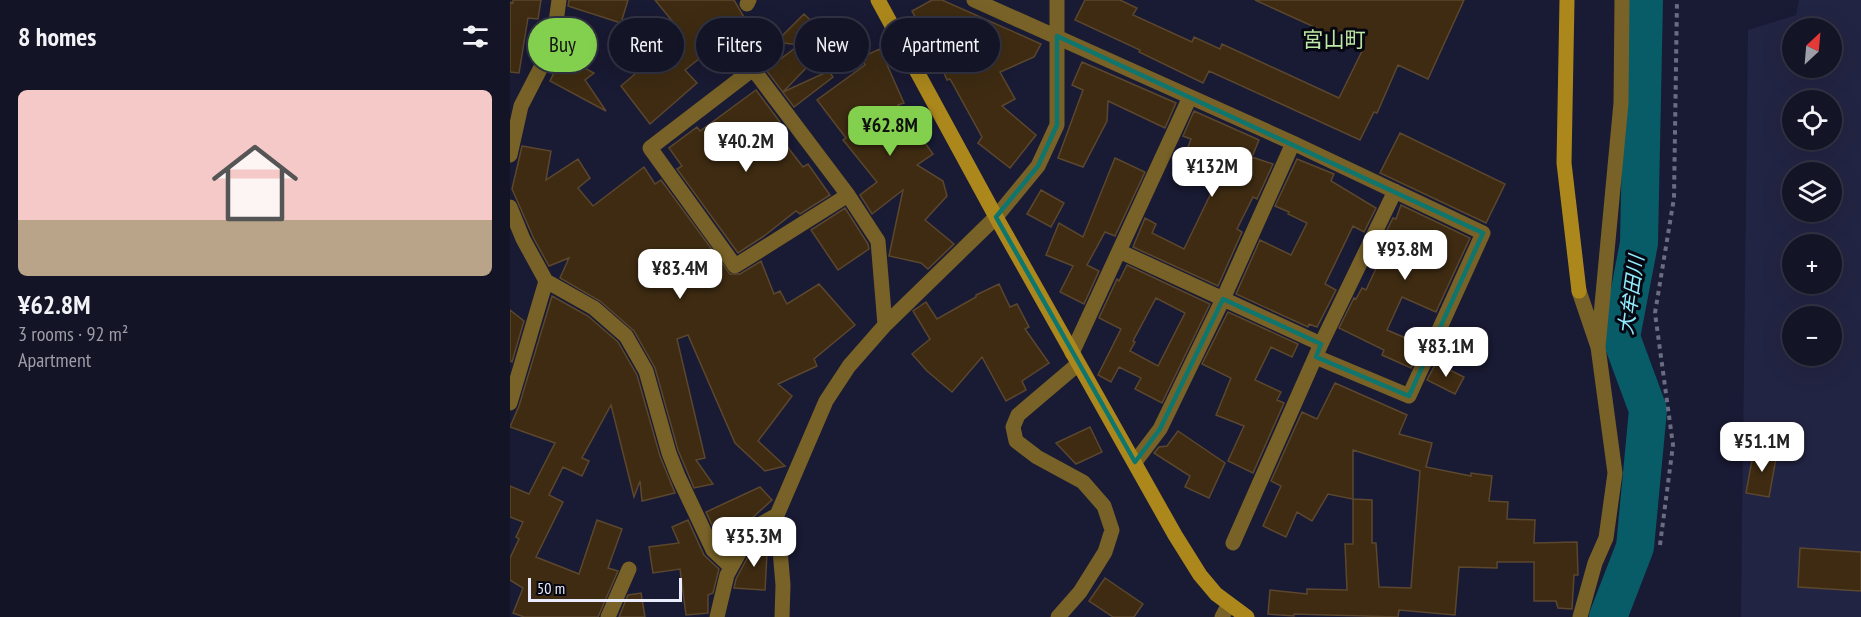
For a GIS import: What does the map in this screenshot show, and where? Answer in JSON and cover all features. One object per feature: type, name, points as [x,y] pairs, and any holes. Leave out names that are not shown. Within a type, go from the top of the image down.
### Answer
[{"type":"street","points":[[510,155],[521,106],[553,44],[559,0]]},
{"type":"street","points":[[878,0],[1075,359],[1200,575],[1216,594],[1225,610],[1247,617]]},
{"type":"street","points":[[974,0],[1293,143],[1483,233],[1409,396],[1223,299],[1119,251]]},
{"type":"street","points":[[782,617],[783,585],[777,515],[826,401],[849,366],[885,325],[996,217],[1038,166],[1057,125],[1057,0]]},
{"type":"street","points":[[1567,0],[1564,163],[1579,291],[1598,347],[1615,473],[1606,538],[1595,563],[1580,617]]},
{"type":"street","points":[[1598,347],[1621,103],[1622,0]]},
{"type":"street","points":[[848,195],[735,266],[650,148],[753,69],[848,195],[878,241],[885,325]]},
{"type":"street","points":[[1058,617],[1080,592],[1105,552],[1112,530],[1104,506],[1083,482],[1037,457],[1016,441],[1013,427],[1018,415],[1075,359],[1119,251],[1190,96]]},
{"type":"street","points":[[1135,462],[1160,429],[1223,299],[1293,143]]},
{"type":"street","points":[[1233,543],[1319,350],[1395,191]]},
{"type":"street","points":[[510,207],[546,281],[594,308],[626,336],[646,371],[669,453],[678,476],[713,550],[731,567]]},
{"type":"street","points":[[510,403],[546,281]]},
{"type":"street","points":[[717,617],[727,575],[743,546],[759,525],[777,515]]},
{"type":"street","points":[[608,617],[629,569]]},
{"type":"path","points":[[1660,545],[1673,445],[1655,313],[1674,198],[1677,0]]},
{"type":"highlighted area","points":[[1057,36],[1483,233],[1409,396],[1316,357],[1321,344],[1223,299],[1160,429],[1135,462],[996,217],[1038,166],[1057,125]]},
{"type":"shaded area","points":[[1799,0],[1861,0],[1861,617],[1741,617],[1748,30],[1782,19],[1782,78],[1842,78],[1842,18],[1786,18],[1796,15]]},
{"type":"building","points":[[513,0],[541,0],[538,18],[528,18],[519,73],[510,72],[510,2],[513,3]]},
{"type":"building","points":[[569,0],[628,0],[623,18],[609,19],[568,6]]},
{"type":"building","points":[[655,0],[734,0],[744,18],[696,18],[696,61],[685,70],[697,83],[650,124],[621,86],[637,72],[684,72],[684,18],[670,18]]},
{"type":"building","points":[[932,0],[942,0],[982,18],[916,18],[912,11]]},
{"type":"building","points":[[1085,0],[1120,0],[1137,8],[1133,15],[1192,42],[1194,37],[1220,49],[1222,44],[1339,98],[1363,49],[1255,0],[1464,0],[1428,79],[1398,65],[1377,113],[1374,112],[1360,140],[1209,71],[1203,83],[1075,20]]},
{"type":"building","points":[[795,23],[795,44],[783,43],[783,35]]},
{"type":"building","points":[[1000,26],[1041,44],[1034,57],[1000,72]]},
{"type":"building","points":[[795,48],[795,72],[802,72],[783,92],[827,72],[833,77],[794,107],[768,72],[783,72],[783,57]]},
{"type":"building","points":[[880,49],[881,72],[890,72],[904,103],[898,105],[933,154],[917,165],[943,181],[947,196],[925,220],[954,244],[928,269],[921,263],[889,256],[903,190],[872,214],[860,195],[877,182],[843,140],[846,138],[817,100],[855,72],[869,72],[869,54]]},
{"type":"building","points":[[1082,62],[1176,103],[1165,128],[1108,101],[1107,121],[1083,167],[1058,158],[1083,90],[1072,85]]},
{"type":"building","points":[[554,72],[594,73],[585,80],[606,111],[550,81]]},
{"type":"building","points":[[944,72],[1000,72],[1015,99],[1002,106],[1036,135],[1010,168],[978,143],[982,137],[950,79],[947,80]]},
{"type":"building","points":[[756,90],[780,122],[772,127],[803,167],[808,164],[830,195],[800,214],[796,211],[738,253],[677,169],[682,166],[669,148],[697,127],[700,131]]},
{"type":"building","points":[[1194,111],[1259,140],[1252,157],[1273,164],[1257,199],[1253,197],[1237,229],[1242,232],[1218,286],[1133,247],[1145,218],[1156,224],[1152,233],[1184,249],[1213,189],[1177,176],[1191,139],[1183,136]]},
{"type":"building","points":[[1400,133],[1505,184],[1486,223],[1380,173]]},
{"type":"building","points":[[522,146],[551,151],[546,180],[578,159],[590,178],[578,188],[593,206],[644,167],[655,184],[661,180],[730,274],[740,274],[761,261],[774,294],[780,291],[787,304],[819,284],[855,325],[814,359],[817,366],[778,384],[792,396],[758,441],[785,466],[765,471],[735,443],[688,335],[677,339],[705,458],[696,460],[713,484],[694,488],[678,450],[655,368],[634,331],[600,301],[560,278],[569,258],[549,266],[534,239],[512,189]]},
{"type":"building","points":[[1115,158],[1145,172],[1115,236],[1105,232],[1087,265],[1099,271],[1084,304],[1060,292],[1073,266],[1046,255],[1059,223],[1083,237]]},
{"type":"building","points":[[1297,159],[1334,174],[1331,181],[1376,208],[1364,232],[1353,226],[1325,284],[1336,290],[1317,327],[1309,324],[1308,327],[1236,294],[1260,240],[1291,255],[1307,223],[1275,206]]},
{"type":"building","points":[[1041,190],[1064,203],[1051,227],[1027,214]]},
{"type":"building","points":[[1401,205],[1470,238],[1436,312],[1402,297],[1387,330],[1422,345],[1411,368],[1382,355],[1384,350],[1339,328],[1354,298],[1356,299],[1362,288],[1366,290],[1387,245],[1381,242],[1393,218],[1396,219]]},
{"type":"building","points":[[845,208],[869,249],[838,270],[811,230]]},
{"type":"building","points":[[1127,265],[1210,304],[1162,403],[1135,389],[1141,378],[1119,367],[1111,382],[1098,375],[1121,329],[1099,318],[1117,279],[1119,281]],"holes":[[[1156,298],[1185,313],[1158,366],[1130,351]]]},
{"type":"building","points":[[999,284],[1010,307],[1017,304],[1029,327],[1025,329],[1049,363],[1022,381],[1026,390],[1006,401],[982,357],[952,392],[927,371],[912,354],[930,339],[913,311],[926,302],[937,319]]},
{"type":"building","points":[[552,296],[588,316],[618,342],[637,375],[660,456],[675,493],[642,501],[640,481],[634,497],[611,405],[582,458],[589,461],[582,476],[563,467],[549,495],[563,502],[536,557],[579,574],[597,520],[622,529],[608,568],[618,571],[598,617],[524,617],[513,613],[523,588],[510,580],[510,558],[519,539],[516,537],[523,522],[510,517],[510,486],[529,494],[555,443],[510,427],[519,406]]},
{"type":"building","points":[[510,310],[524,321],[512,362],[510,361]]},
{"type":"building","points":[[1228,312],[1298,344],[1292,357],[1271,347],[1255,380],[1281,392],[1277,400],[1284,403],[1253,473],[1228,461],[1244,426],[1216,415],[1231,378],[1202,364]]},
{"type":"building","points":[[1436,363],[1464,377],[1455,394],[1427,380]]},
{"type":"building","points":[[1335,383],[1407,415],[1399,434],[1432,443],[1426,467],[1471,476],[1471,473],[1492,476],[1489,501],[1508,502],[1507,519],[1535,520],[1534,543],[1577,542],[1578,575],[1574,575],[1572,609],[1558,608],[1556,601],[1534,601],[1534,562],[1497,562],[1497,568],[1459,567],[1455,615],[1399,610],[1398,617],[1268,614],[1270,590],[1307,594],[1307,589],[1347,590],[1345,544],[1353,544],[1353,499],[1328,494],[1312,521],[1297,512],[1286,537],[1263,526],[1281,486],[1271,481],[1302,412],[1317,419]],"holes":[[[1353,450],[1420,471],[1411,588],[1379,587],[1376,543],[1372,543],[1372,500],[1353,499]]]},
{"type":"building","points":[[1090,427],[1102,452],[1076,464],[1056,443]]},
{"type":"building","points":[[1178,431],[1225,463],[1209,498],[1185,487],[1190,476],[1154,453],[1159,447],[1167,446]]},
{"type":"building","points":[[1754,449],[1777,453],[1769,497],[1746,493]]},
{"type":"building","points":[[760,487],[772,500],[751,519],[729,552],[721,544],[706,512]]},
{"type":"building","points":[[688,520],[704,555],[719,569],[713,593],[708,595],[708,613],[686,615],[680,569],[653,573],[649,547],[679,543],[672,527]]},
{"type":"building","points":[[763,536],[768,536],[765,590],[734,588],[736,579],[751,551]]},
{"type":"building","points":[[1800,548],[1861,552],[1861,591],[1798,587]]},
{"type":"building","points":[[1105,578],[1143,604],[1134,617],[1113,617],[1089,601]]},
{"type":"building","points":[[641,593],[645,617],[619,617],[628,595]]},
{"type":"waterway","name":"大牟田川","points":[[1608,617],[1635,547],[1648,410],[1621,337],[1639,243],[1644,0]]},
{"type":"district","name":"宮山町","points":[[1334,40]]}]
